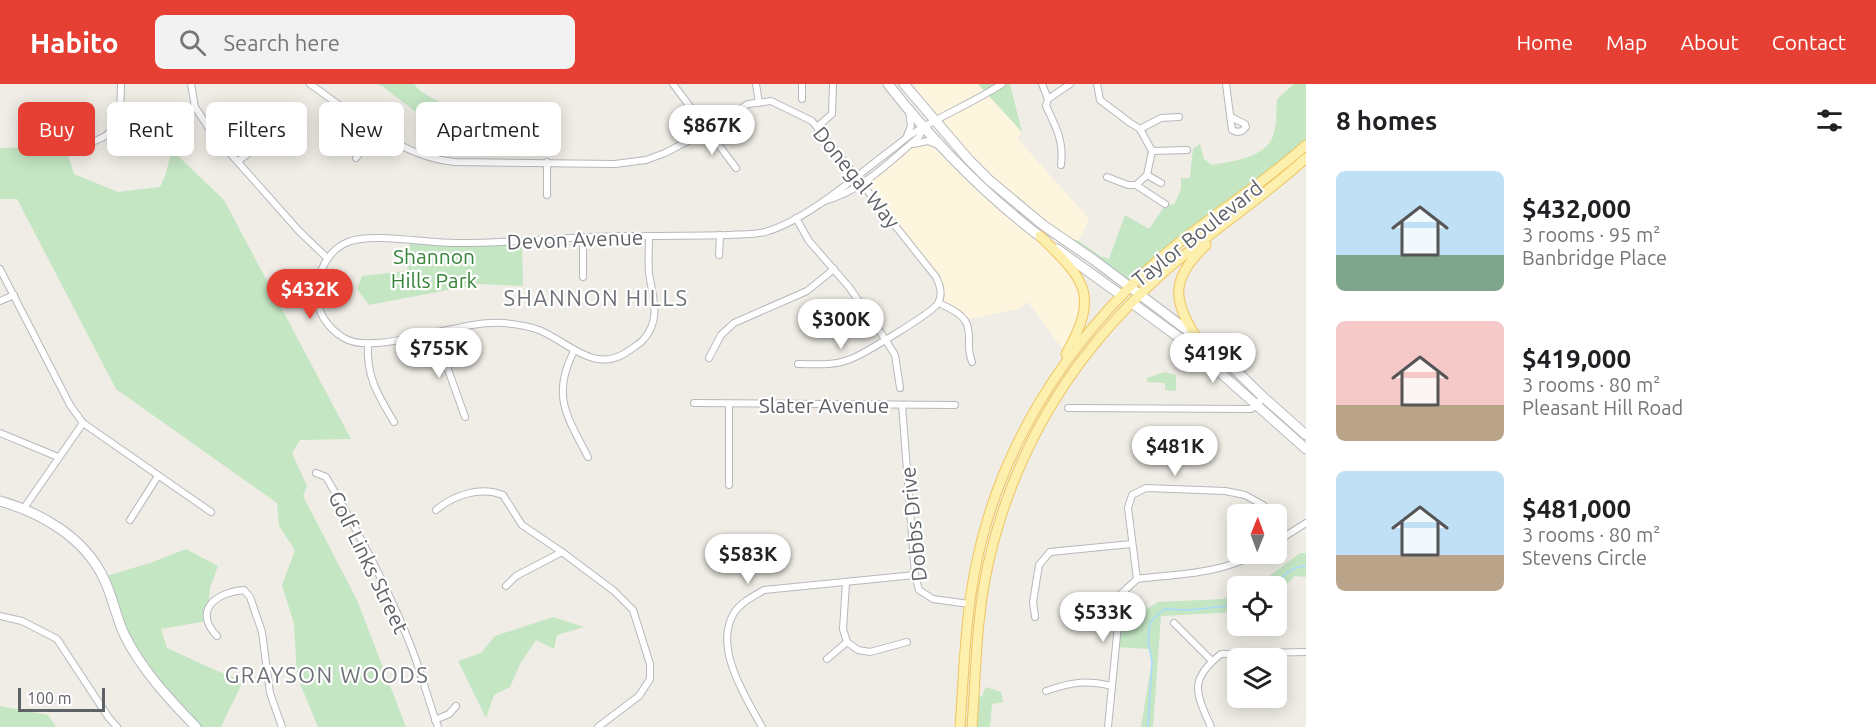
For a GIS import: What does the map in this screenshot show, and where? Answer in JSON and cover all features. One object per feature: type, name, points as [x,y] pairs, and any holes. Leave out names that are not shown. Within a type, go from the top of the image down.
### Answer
[{"type":"main road","points":[[888,84],[939,146],[987,193],[1040,236],[1188,344],[1306,435]]},
{"type":"main road","points":[[904,84],[969,160],[1011,199],[1220,355],[1306,449]]},
{"type":"main road","name":"Taylor Boulevard","points":[[960,727],[969,604],[976,563],[1006,463],[1025,426],[1074,350],[1129,287],[1196,230],[1279,170],[1306,145]]},
{"type":"main road","name":"Taylor Boulevard","points":[[972,727],[980,618],[987,566],[1001,514],[1018,468],[1036,431],[1084,357],[1140,294],[1166,270],[1286,177],[1306,158]]},
{"type":"main road","points":[[1198,340],[1181,309],[1179,287],[1182,275],[1188,265],[1229,221]]},
{"type":"main road","points":[[1040,236],[1072,268],[1085,294],[1086,303],[1077,334],[1046,391]]},
{"type":"main road","points":[[0,501],[24,508],[72,537],[91,558],[104,577],[125,636],[155,682],[196,727]]},
{"type":"street","points":[[95,140],[115,127],[121,106],[121,84]]},
{"type":"street","points":[[191,84],[195,107],[212,133],[299,231],[327,258],[318,282],[317,298],[321,315],[343,338],[356,344],[368,344],[435,333],[468,324],[490,322],[516,324],[538,330],[587,357],[612,359],[625,354],[644,339],[652,325],[655,296],[650,273],[649,236]]},
{"type":"street","points":[[310,84],[336,102]]},
{"type":"street","points":[[673,84],[736,168]]},
{"type":"street","points":[[404,149],[435,160],[455,162],[615,164],[646,159],[665,153],[748,104],[759,103],[756,84]]},
{"type":"street","points":[[802,84],[802,99]]},
{"type":"street","points":[[817,127],[832,114],[833,84]]},
{"type":"street","name":"Devon Avenue","points":[[327,258],[345,243],[361,238],[458,243],[583,237],[720,235],[765,231],[796,218],[822,202],[856,175],[905,143],[919,137],[923,128],[1002,84]]},
{"type":"street","points":[[1042,84],[1048,99],[1046,106],[1060,137],[1063,150],[1061,165]]},
{"type":"street","points":[[1048,99],[1070,84]]},
{"type":"street","points":[[1097,84],[1100,100],[1140,129],[1152,151],[1147,175],[1136,185]]},
{"type":"street","points":[[1226,84],[1231,117]]},
{"type":"street","name":"Donegal Way","points":[[759,103],[771,101],[812,121],[936,277],[940,287],[939,303]]},
{"type":"street","points":[[909,111],[911,126],[905,143],[921,141],[939,146]]},
{"type":"street","points":[[1140,129],[1161,118],[1179,117]]},
{"type":"street","name":"Devon Avenue","points":[[822,202],[840,197],[862,183],[905,143]]},
{"type":"street","points":[[1152,151],[1187,150]]},
{"type":"street","points":[[238,161],[245,156]]},
{"type":"street","points":[[547,162],[547,195]]},
{"type":"street","points":[[1147,175],[1161,183]]},
{"type":"street","points":[[1107,177],[1120,183],[1136,185],[1165,204]]},
{"type":"street","points":[[796,218],[809,241],[849,287],[885,339],[895,356],[900,388]]},
{"type":"street","points":[[719,255],[720,235]]},
{"type":"street","points":[[583,237],[583,277]]},
{"type":"street","points":[[0,269],[70,405],[83,423],[211,512]]},
{"type":"street","points":[[710,358],[721,335],[734,323],[807,291],[834,269]]},
{"type":"street","points":[[0,301],[14,295]]},
{"type":"street","points":[[798,364],[831,365],[851,360],[928,314],[939,303],[952,310],[964,320],[968,327],[967,349],[972,362]]},
{"type":"street","points":[[435,333],[465,417]]},
{"type":"street","points":[[368,344],[368,370],[379,397],[394,422]]},
{"type":"street","points":[[574,351],[563,379],[563,399],[568,417],[588,457]]},
{"type":"street","points":[[1068,408],[1251,409],[1260,401]]},
{"type":"street","name":"Slater Avenue","points":[[694,403],[955,405]]},
{"type":"street","points":[[729,404],[729,485]]},
{"type":"street","name":"Dobbs Drive","points":[[902,405],[915,575],[919,590],[926,596],[969,604]]},
{"type":"street","points":[[24,508],[83,423]]},
{"type":"street","points":[[0,433],[58,457]]},
{"type":"street","name":"Golf Links Street","points":[[316,473],[326,477],[356,526],[383,581],[411,645],[436,723]]},
{"type":"street","points":[[130,520],[158,476]]},
{"type":"street","points":[[1137,579],[1128,508],[1132,495],[1146,488],[1225,491],[1245,495],[1260,504]]},
{"type":"street","points":[[436,510],[447,501],[483,490],[503,495],[522,525],[614,591],[633,610],[650,664],[650,680],[645,690],[598,727]]},
{"type":"street","points":[[1287,536],[1306,523]]},
{"type":"street","points":[[1035,617],[1033,602],[1039,565],[1050,552],[1131,544]]},
{"type":"street","points":[[506,586],[516,576],[562,552]]},
{"type":"street","points":[[1108,727],[1121,594],[1137,579],[1211,570],[1233,564]]},
{"type":"street","points":[[762,727],[740,685],[727,649],[728,630],[735,612],[750,597],[764,590],[915,575]]},
{"type":"street","points":[[846,583],[843,629],[847,642],[858,650],[870,652],[907,642]]},
{"type":"street","points":[[217,636],[209,628],[207,621],[206,613],[209,606],[220,596],[244,590],[250,597],[262,632],[270,693],[282,727]]},
{"type":"street","points":[[0,616],[22,621],[57,639],[117,727]]},
{"type":"street","points":[[1174,623],[1212,661]]},
{"type":"street","points":[[827,659],[847,642]]},
{"type":"street","points":[[1211,727],[1197,695],[1200,675],[1212,661],[1221,654],[1306,652]]},
{"type":"street","points":[[1046,691],[1073,682],[1096,682],[1112,686]]},
{"type":"street","points":[[436,723],[456,706]]},
{"type":"shaded area","points":[[904,84],[978,84],[1022,132],[1017,138],[1089,219],[1079,241],[1060,237],[989,180]]},
{"type":"shaded area","points":[[921,141],[939,145],[1072,268],[1086,303],[1066,354],[1028,302],[1018,309],[964,320],[939,303],[941,287],[862,183],[907,147]]},
{"type":"green space","points":[[376,84],[414,84],[426,95],[441,102],[416,102],[416,112],[382,86]]},
{"type":"green space","points":[[978,84],[1010,84],[1022,132]]},
{"type":"green space","points":[[1294,84],[1306,84],[1306,145],[1129,287],[1060,237],[1079,241],[1100,256],[1109,259],[1125,215],[1149,229],[1166,204],[1174,205],[1181,189],[1181,178],[1190,178],[1193,149],[1200,144],[1204,159],[1212,165],[1247,158],[1263,149],[1273,136],[1277,99]]},
{"type":"green space","points":[[18,147],[18,156],[68,156],[74,174],[118,192],[160,187],[170,156],[178,156],[224,200],[351,439],[300,440],[292,453],[307,486],[303,496],[357,600],[406,727],[318,727],[297,676],[294,624],[282,585],[295,550],[279,526],[277,503],[116,389],[17,199],[0,199],[0,148]]},
{"type":"green space","name":"Shannon Hills Park","points":[[522,240],[523,286],[479,284],[369,305],[357,289],[362,276],[407,271],[410,241]]},
{"type":"green space","points":[[1165,372],[1176,375],[1176,391],[1165,390],[1165,383],[1147,382],[1147,378]]},
{"type":"green space","points":[[186,549],[218,566],[210,588],[207,621],[161,629],[167,648],[243,681],[221,727],[196,727],[125,636],[103,577]]},
{"type":"green space","points":[[1300,553],[1306,553],[1306,577],[1295,576],[1287,584],[1287,576],[1269,576]]},
{"type":"green space","points":[[1121,594],[1141,613],[1158,602],[1227,598],[1227,613],[1161,616],[1153,727],[1141,727],[1152,661],[1149,649],[1115,647]]},
{"type":"green space","points":[[553,617],[584,627],[557,635],[554,649],[536,640],[520,664],[510,687],[494,695],[486,718],[458,661],[481,653],[495,636]]},
{"type":"green space","points":[[986,687],[1001,692],[1003,702],[992,704],[990,727],[972,727],[974,698],[982,696]]},
{"type":"green space","points":[[0,706],[48,715],[56,727],[0,727]]},
{"type":"waterway","points":[[1283,576],[1301,566],[1306,566]]},
{"type":"waterway","points":[[1148,727],[1152,661],[1148,641],[1150,622],[1164,609],[1189,610],[1227,606]]},
{"type":"district","name":"SHANNON HILLS","points":[[596,297]]},
{"type":"district","name":"GRAYSON WOODS","points":[[327,674]]}]
